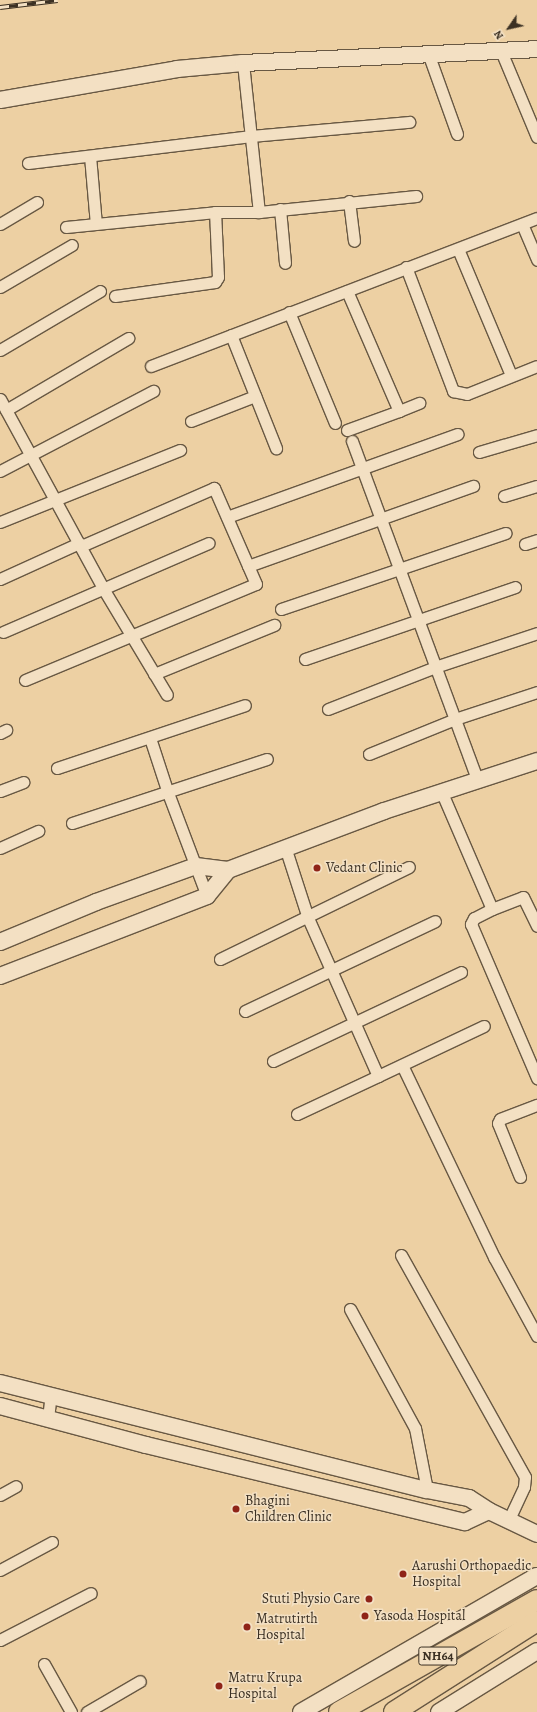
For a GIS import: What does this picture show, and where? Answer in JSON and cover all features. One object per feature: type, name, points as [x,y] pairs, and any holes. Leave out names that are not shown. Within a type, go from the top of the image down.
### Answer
[{"type":"highway","name":"NH64","points":[[339,1712],[537,1600]]},
{"type":"highway","name":"NH64","points":[[394,1712],[537,1621]]},
{"type":"street","points":[[0,100],[177,69],[242,63],[537,49]]},
{"type":"street","points":[[501,51],[537,137]]},
{"type":"street","points":[[428,53],[457,134]]},
{"type":"street","points":[[242,63],[259,212]]},
{"type":"street","points":[[28,163],[251,136],[408,122]]},
{"type":"street","points":[[90,156],[96,224]]},
{"type":"street","points":[[66,227],[214,212],[259,212],[349,201],[416,196]]},
{"type":"street","points":[[349,201],[354,241]]},
{"type":"street","points":[[0,224],[37,202]]},
{"type":"street","points":[[280,209],[285,263]]},
{"type":"street","points":[[115,296],[215,282],[218,278],[214,212]]},
{"type":"street","points":[[151,366],[537,218]]},
{"type":"street","points":[[522,224],[537,260]]},
{"type":"street","points":[[0,288],[72,245]]},
{"type":"street","points":[[458,249],[511,375]]},
{"type":"street","points":[[406,267],[453,391],[459,394],[467,394],[511,375],[537,366]]},
{"type":"street","points":[[0,350],[100,291]]},
{"type":"street","points":[[347,291],[399,411]]},
{"type":"street","points":[[289,312],[334,423]]},
{"type":"street","points":[[231,335],[276,448]]},
{"type":"street","points":[[128,338],[2,405],[104,590],[167,695]]},
{"type":"street","points":[[0,471],[153,391]]},
{"type":"street","points":[[191,421],[255,396]]},
{"type":"street","points":[[347,430],[418,403]]},
{"type":"street","points":[[227,517],[362,467],[457,434]]},
{"type":"street","points":[[479,452],[537,435]]},
{"type":"street","points":[[352,441],[478,781]]},
{"type":"street","points":[[0,522],[180,450]]},
{"type":"street","points":[[248,566],[473,486]]},
{"type":"street","points":[[504,496],[537,486]]},
{"type":"street","points":[[0,579],[214,488],[256,584],[131,634],[25,680]]},
{"type":"street","points":[[281,609],[506,533]]},
{"type":"street","points":[[525,544],[537,540]]},
{"type":"street","points":[[3,632],[104,590],[208,542]]},
{"type":"street","points":[[304,659],[515,587]]},
{"type":"street","points":[[154,674],[274,625]]},
{"type":"street","points":[[328,709],[435,667],[537,633]]},
{"type":"street","points":[[368,754],[455,719],[537,692]]},
{"type":"street","points":[[57,768],[245,705]]},
{"type":"street","points":[[150,738],[168,793],[207,896]]},
{"type":"street","points":[[72,823],[267,760]]},
{"type":"street","points":[[0,942],[96,902],[196,866],[228,870],[286,850],[384,811],[537,761]]},
{"type":"street","points":[[0,792],[23,782]]},
{"type":"street","points":[[442,792],[492,909]]},
{"type":"street","points":[[0,848],[38,831]]},
{"type":"street","points":[[286,850],[308,918],[378,1076]]},
{"type":"street","points":[[220,959],[308,918],[409,867]]},
{"type":"street","points":[[0,976],[207,896],[228,870]]},
{"type":"street","points":[[537,926],[523,897],[474,918],[471,924],[537,1078]]},
{"type":"street","points":[[245,1011],[332,972],[435,921]]},
{"type":"street","points":[[273,1061],[355,1024],[461,972]]},
{"type":"street","points":[[296,1114],[484,1026]]},
{"type":"street","points":[[402,1065],[494,1257],[537,1336]]},
{"type":"street","points":[[520,1177],[498,1123],[500,1119],[537,1105]]},
{"type":"street","points":[[401,1255],[525,1477],[524,1487],[508,1522]]},
{"type":"street","points":[[350,1309],[415,1428],[427,1490]]},
{"type":"street","points":[[0,1383],[427,1490],[469,1498],[488,1512],[537,1534]]},
{"type":"street","points":[[48,1418],[51,1395]]},
{"type":"street","points":[[0,1406],[154,1446],[466,1522],[488,1512]]},
{"type":"street","points":[[0,1495],[16,1486]]},
{"type":"street","points":[[0,1570],[52,1542]]},
{"type":"street","points":[[301,1712],[537,1576]]},
{"type":"street","points":[[0,1640],[91,1593]]},
{"type":"street","points":[[439,1712],[537,1651]]},
{"type":"street","points":[[44,1664],[71,1712]]},
{"type":"street","points":[[87,1712],[140,1681]]},
{"type":"railway","points":[[0,7],[58,0]]},
{"type":"place","name":"Vedant Clinic","points":[[317,868]]},
{"type":"place","name":"Bhagini Children Clinic","points":[[236,1509]]},
{"type":"place","name":"Aarushi Orthopaedic Hospital","points":[[403,1574]]},
{"type":"place","name":"Stuti Physio Care","points":[[369,1599]]},
{"type":"place","name":"Yasoda Hospital","points":[[365,1616]]},
{"type":"place","name":"Matrutirth Hospital","points":[[247,1627]]},
{"type":"place","name":"Matru Krupa Hospital","points":[[219,1686]]}]
